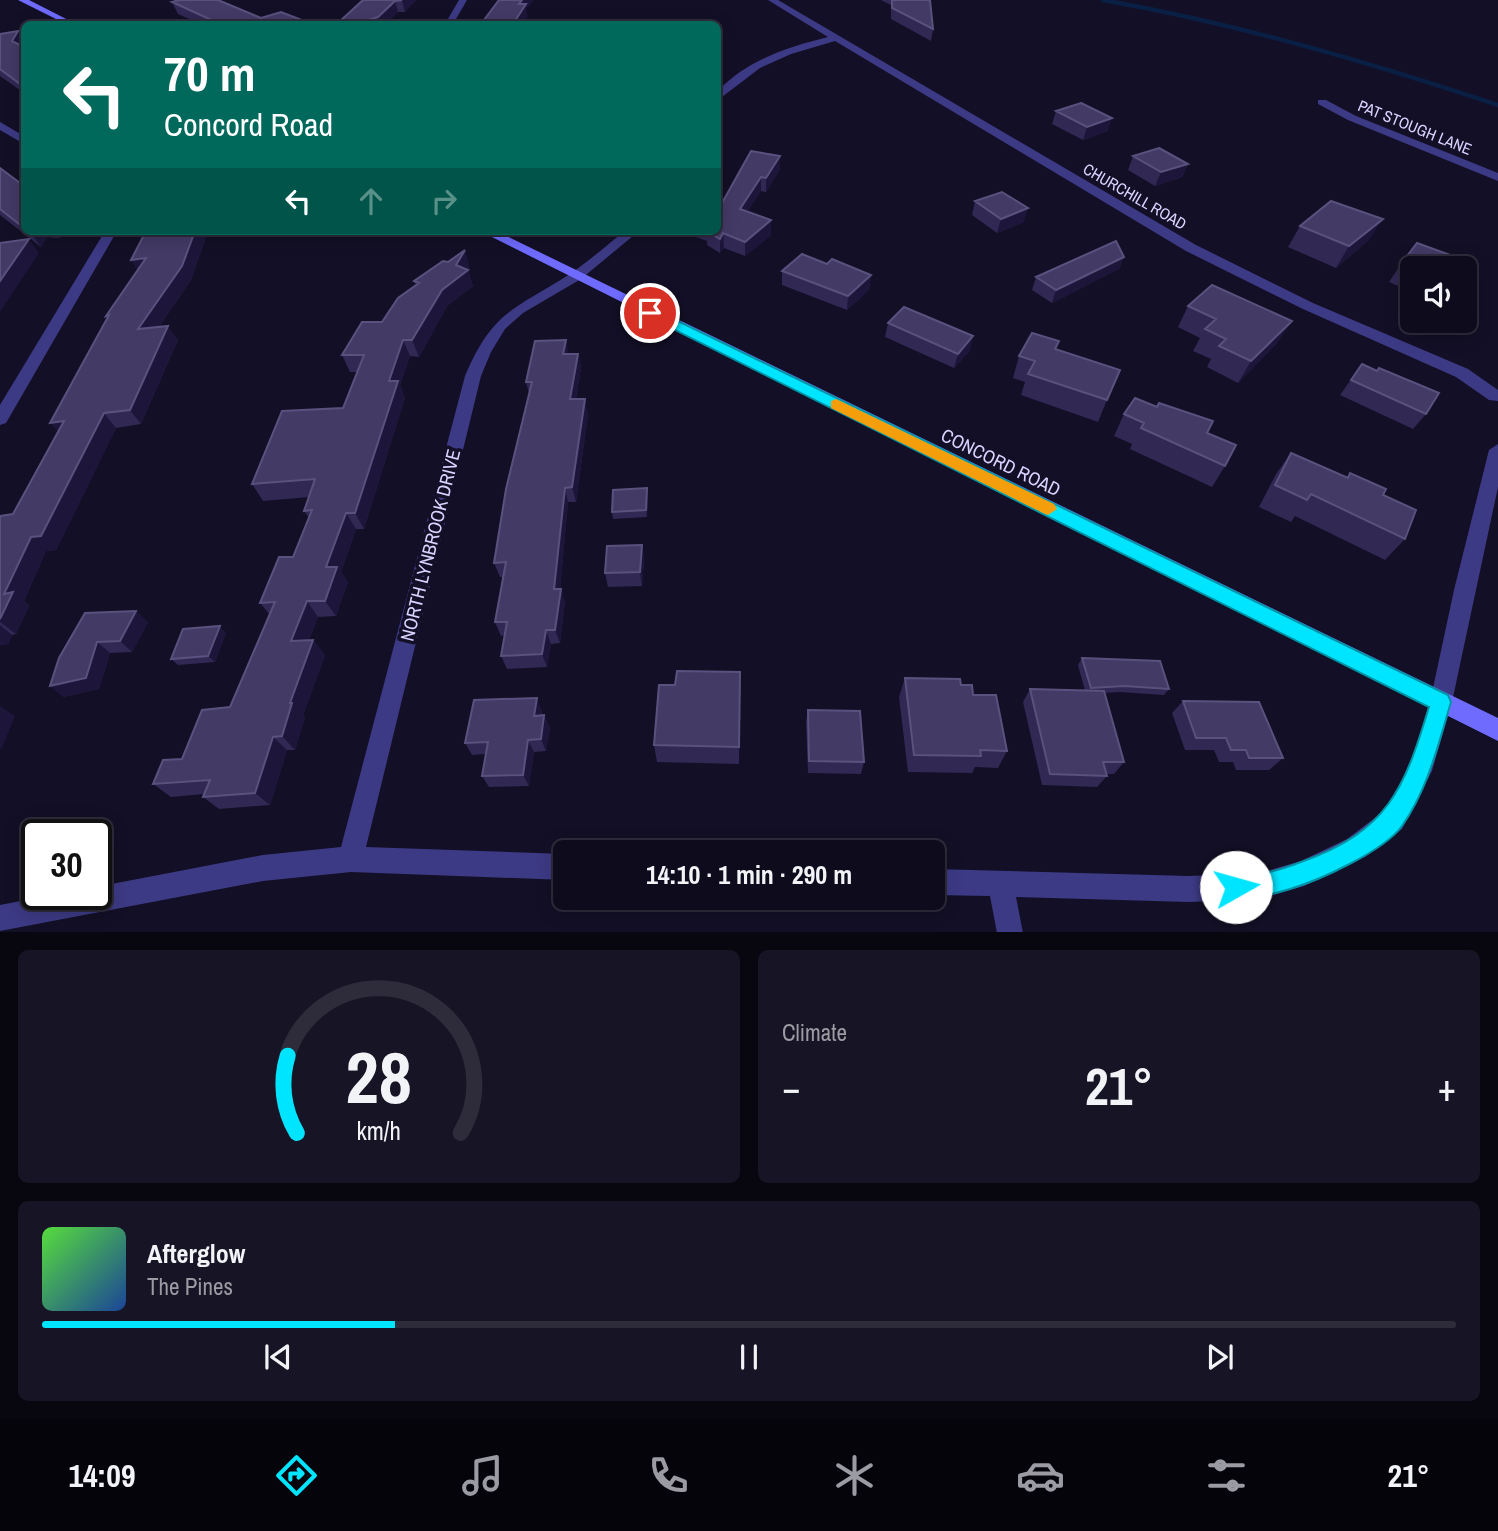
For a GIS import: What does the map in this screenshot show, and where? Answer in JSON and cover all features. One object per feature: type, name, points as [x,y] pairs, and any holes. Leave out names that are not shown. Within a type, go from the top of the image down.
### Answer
[{"type":"main road","points":[[22,0],[66,21]]},
{"type":"main road","name":"CONCORD ROAD","points":[[494,235],[1498,730]]},
{"type":"street","points":[[451,21],[463,0]]},
{"type":"street","name":"CHURCHILL ROAD","points":[[772,0],[1119,209],[1308,306],[1462,373],[1497,393]]},
{"type":"street","points":[[721,94],[736,79],[762,63],[796,49],[837,38]]},
{"type":"street","name":"PAT STOUGH LANE","points":[[1322,102],[1374,128],[1498,177]]},
{"type":"street","points":[[0,125],[21,139]]},
{"type":"street","points":[[0,419],[109,235]]},
{"type":"street","name":"NORTH LYNBROOK DRIVE","points":[[351,859],[473,376],[483,352],[500,326],[518,310],[576,276],[628,235]]},
{"type":"street","points":[[945,882],[1189,889],[1260,886],[1304,873],[1356,848],[1393,820],[1420,771],[1441,702],[1464,590],[1498,450]]},
{"type":"street","points":[[0,918],[263,868],[351,859],[553,867]]},
{"type":"street","points":[[1000,884],[1010,932]]},
{"type":"building","points":[[218,0],[261,18],[281,12],[304,21],[213,21],[172,2]]},
{"type":"building","points":[[363,0],[402,0],[395,1],[378,17],[365,21],[340,21]]},
{"type":"building","points":[[499,0],[522,0],[519,4],[526,4],[515,21],[483,21]]},
{"type":"building","points":[[892,0],[930,0],[933,29],[892,8]]},
{"type":"building","points":[[18,31],[12,41],[21,46],[21,85],[0,69],[0,34]]},
{"type":"building","points":[[1081,103],[1112,118],[1087,127],[1056,111]]},
{"type":"building","points":[[1159,148],[1188,164],[1161,172],[1133,156]]},
{"type":"building","points":[[751,151],[780,156],[766,178],[761,177],[740,209],[771,220],[745,242],[723,233],[720,239],[714,235],[721,235],[722,203]]},
{"type":"building","points":[[0,168],[21,184],[21,226],[0,209]]},
{"type":"building","points":[[1002,192],[1028,208],[1001,219],[975,201]]},
{"type":"building","points":[[1331,201],[1383,219],[1349,246],[1300,226]]},
{"type":"building","points":[[144,235],[194,235],[182,266],[138,329],[168,326],[130,410],[104,413],[41,536],[31,537],[4,594],[13,592],[0,619],[0,516],[13,514],[64,421],[50,423],[109,315],[106,316],[146,258],[131,260]]},
{"type":"building","points":[[29,239],[0,281],[0,243]]},
{"type":"building","points":[[1116,241],[1124,257],[1056,290],[1036,277]]},
{"type":"building","points":[[1417,243],[1453,256],[1407,256]]},
{"type":"building","points":[[465,250],[456,265],[468,270],[442,290],[412,340],[403,340],[389,381],[398,381],[355,513],[346,513],[326,567],[337,567],[325,601],[307,601],[291,641],[313,640],[290,703],[282,736],[273,737],[255,793],[203,797],[210,780],[153,784],[163,760],[182,759],[202,710],[230,707],[275,602],[260,603],[279,557],[293,557],[312,510],[304,511],[315,479],[252,484],[282,411],[343,408],[364,355],[342,355],[362,322],[382,322],[398,298],[419,283],[414,281]]},
{"type":"building","points":[[802,254],[827,264],[832,259],[871,275],[848,296],[782,271]]},
{"type":"building","points":[[1212,285],[1292,321],[1251,361],[1219,346],[1226,339],[1205,329],[1216,319],[1188,306]]},
{"type":"building","points":[[904,307],[973,336],[958,354],[888,323]]},
{"type":"building","points":[[1032,333],[1059,341],[1055,349],[1120,370],[1107,400],[1028,374],[1035,361],[1019,356]]},
{"type":"building","points":[[566,340],[563,354],[578,354],[570,399],[585,399],[572,487],[565,488],[554,589],[561,589],[555,630],[546,630],[542,654],[501,656],[507,622],[495,622],[506,562],[494,563],[506,489],[532,382],[526,382],[535,341]]},
{"type":"building","points":[[1362,364],[1377,371],[1379,368],[1439,393],[1426,414],[1351,380]]},
{"type":"building","points":[[1135,398],[1157,407],[1159,403],[1213,421],[1207,433],[1236,445],[1225,466],[1141,428],[1144,423],[1124,414]]},
{"type":"building","points":[[1291,453],[1348,478],[1350,473],[1386,489],[1383,495],[1416,510],[1405,539],[1311,494],[1307,500],[1275,485]]},
{"type":"building","points":[[647,488],[646,510],[612,512],[613,490]]},
{"type":"building","points":[[642,545],[640,572],[605,573],[607,546]]},
{"type":"building","points":[[136,611],[120,641],[97,642],[86,678],[50,686],[59,658],[85,613]]},
{"type":"building","points":[[220,626],[208,656],[171,659],[183,629]]},
{"type":"building","points":[[1082,658],[1160,661],[1169,689],[1124,686],[1091,688]]},
{"type":"building","points":[[677,671],[740,672],[739,747],[654,745],[659,685],[675,685]]},
{"type":"building","points":[[905,678],[960,679],[961,685],[972,685],[973,695],[996,695],[1007,751],[980,750],[981,756],[914,755]]},
{"type":"building","points":[[1030,689],[1104,691],[1124,762],[1103,762],[1107,776],[1050,774]]},
{"type":"building","points":[[537,698],[534,716],[544,715],[541,739],[528,740],[523,775],[482,776],[488,742],[465,743],[474,700]]},
{"type":"building","points":[[1183,701],[1259,702],[1283,758],[1249,758],[1246,750],[1231,750],[1226,738],[1196,738]]},
{"type":"building","points":[[808,710],[860,711],[864,762],[809,761]]},
{"type":"waterway","points":[[1103,0],[1203,20],[1302,45],[1498,105]]},
{"type":"slow traffic","points":[[836,404],[1048,509]]},
{"type":"route","points":[[650,313],[1441,702],[1420,771],[1393,820],[1356,848],[1304,873],[1260,886],[1236,887]]}]
